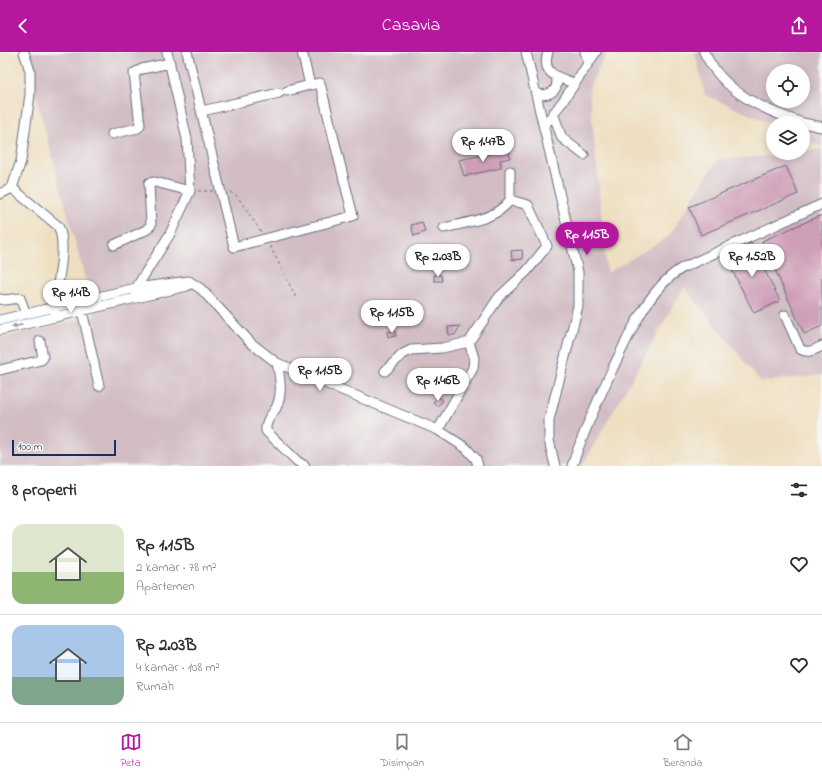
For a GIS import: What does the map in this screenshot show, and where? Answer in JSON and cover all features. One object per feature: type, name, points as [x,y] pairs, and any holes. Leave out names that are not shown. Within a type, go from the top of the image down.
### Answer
[{"type":"street","points":[[0,194],[12,188],[21,161],[30,94],[30,71],[24,52]]},
{"type":"street","points":[[137,293],[170,234],[190,190],[187,139],[167,52]]},
{"type":"street","points":[[187,52],[234,246],[354,216],[320,83],[202,111]]},
{"type":"street","points":[[302,52],[310,85]]},
{"type":"street","points":[[526,52],[576,257],[579,286],[578,306],[549,420],[549,440],[555,466]]},
{"type":"street","points":[[548,52],[546,63],[548,70],[556,76],[574,83]]},
{"type":"street","points":[[585,52],[589,62]]},
{"type":"street","points":[[544,126],[596,52]]},
{"type":"street","points":[[704,52],[715,70],[738,93],[759,106],[785,116]]},
{"type":"street","points":[[112,134],[138,128],[140,125],[134,73],[142,69],[170,63]]},
{"type":"street","points":[[536,94],[545,95],[554,90],[557,85],[556,76]]},
{"type":"street","points":[[553,113],[562,138],[584,155]]},
{"type":"street","points":[[810,124],[822,127]]},
{"type":"street","points":[[444,228],[490,216],[507,205],[510,200],[510,171]]},
{"type":"street","points":[[114,245],[146,230],[151,225],[149,183],[155,182],[190,190]]},
{"type":"street","points":[[12,188],[58,226],[61,231],[61,247],[54,307],[56,317]]},
{"type":"street","points":[[385,371],[403,354],[411,350],[442,348],[469,342],[500,297],[527,271],[547,247],[547,244],[528,205],[510,200]]},
{"type":"street","points":[[572,466],[584,430],[634,324],[663,282],[682,268],[822,204]]},
{"type":"street","points":[[0,330],[82,311],[137,293],[182,281],[192,283],[201,288],[251,343],[276,363],[438,430],[466,448],[476,459],[478,466]]},
{"type":"street","points":[[0,320],[79,301],[137,293]]},
{"type":"street","points":[[0,299],[5,300],[20,298],[26,314]]},
{"type":"street","points":[[79,301],[100,386]]},
{"type":"street","points":[[784,315],[800,349],[805,352],[822,346]]},
{"type":"street","points":[[0,370],[41,360],[43,358],[40,341]]},
{"type":"street","points":[[438,430],[473,368],[474,358],[469,342]]},
{"type":"street","points":[[276,363],[280,379],[279,393],[276,406],[267,422],[266,431],[297,461],[305,466]]},
{"type":"path","points":[[190,190],[220,191]]},
{"type":"path","points":[[227,191],[237,196],[261,232]]},
{"type":"path","points":[[269,244],[297,299]]},
{"type":"shaded area","points":[[24,52],[607,52],[589,87],[607,273],[668,237],[717,160],[766,156],[766,160],[810,160],[810,150],[822,149],[822,375],[761,382],[684,287],[582,466],[0,466],[0,338],[95,316]]},
{"type":"shaded area","points":[[695,52],[822,52],[822,147],[810,142],[810,116],[766,116],[766,122],[705,95]]},
{"type":"building","points":[[509,150],[510,158],[500,160],[501,168],[464,176],[459,160]]},
{"type":"building","points":[[786,166],[798,194],[701,235],[689,207]]},
{"type":"building","points":[[822,215],[822,326],[804,334],[762,241]]},
{"type":"building","points":[[422,222],[425,232],[414,236],[411,225]]},
{"type":"building","points":[[751,243],[780,301],[754,313],[725,256]]},
{"type":"building","points":[[522,250],[523,259],[512,260],[511,251]]},
{"type":"building","points":[[434,275],[441,275],[442,281],[434,281]]},
{"type":"building","points":[[460,326],[455,335],[449,335],[448,327]]},
{"type":"building","points":[[395,331],[396,336],[388,337],[387,332]]},
{"type":"building","points":[[439,397],[443,401],[437,406],[433,402]]}]
